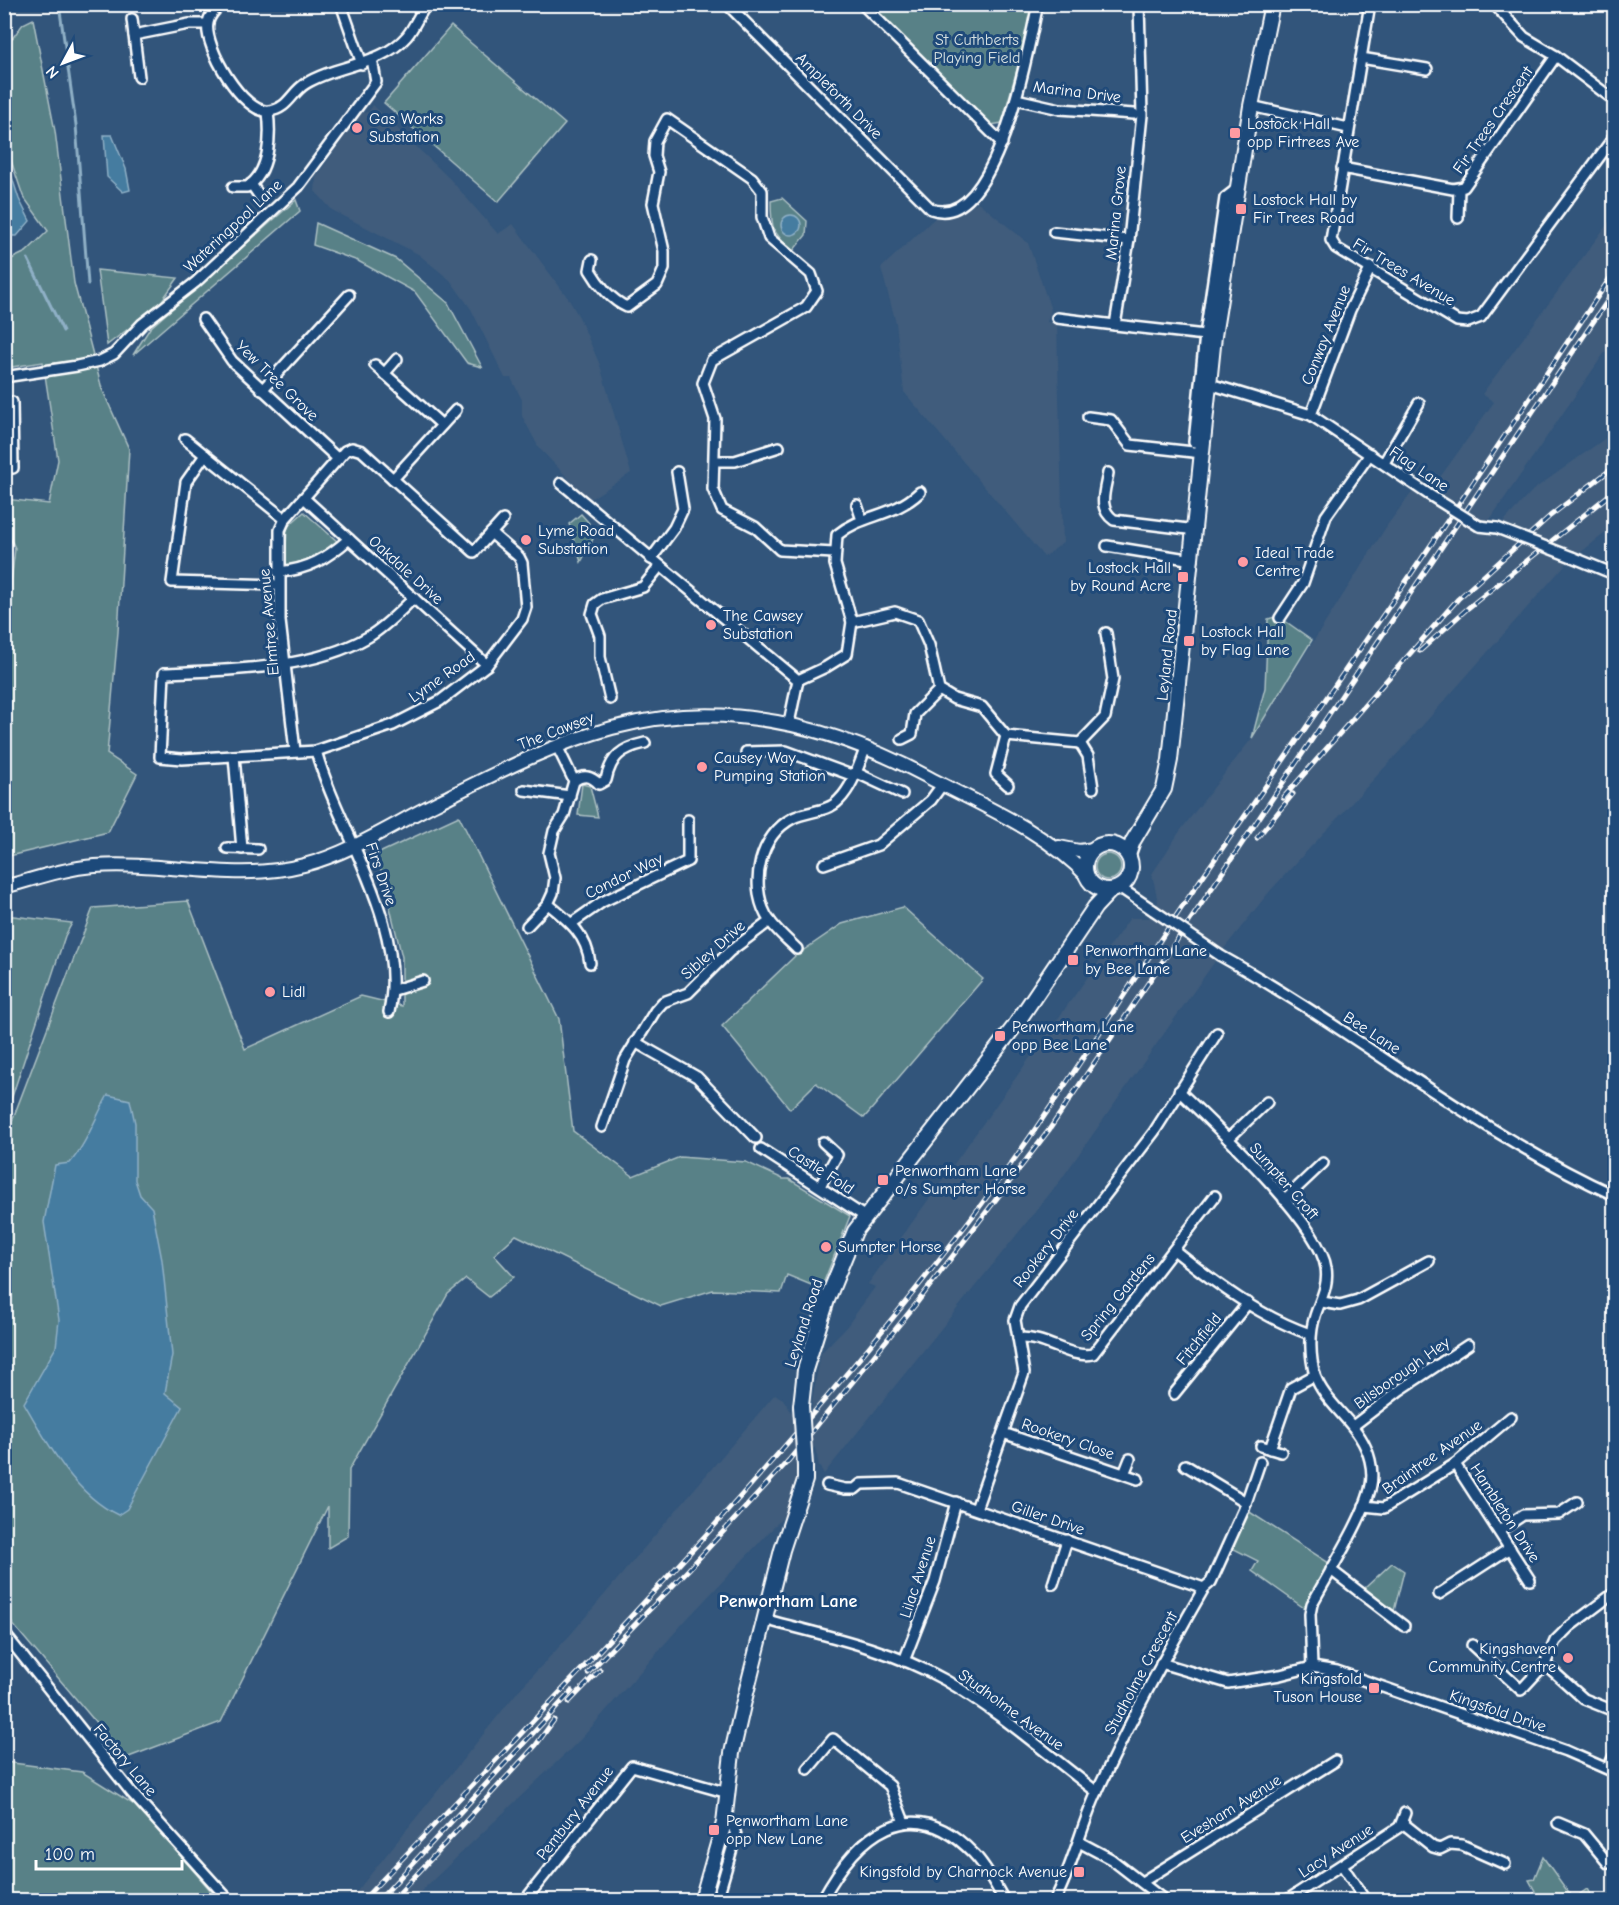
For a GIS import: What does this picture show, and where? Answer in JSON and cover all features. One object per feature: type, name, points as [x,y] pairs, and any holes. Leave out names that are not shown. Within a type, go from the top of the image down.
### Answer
[{"type":"main road","name":"Leyland Road","points":[[1128,855],[1164,789],[1170,760],[1210,384],[1210,336],[1251,106],[1272,4]]},
{"type":"main road","points":[[1095,907],[1092,881],[1086,862],[1094,849],[1110,844],[1142,827]]},
{"type":"main road","points":[[1092,881],[1115,889],[1128,878],[1131,870],[1128,855],[1110,844]]},
{"type":"main road","name":"Leyland Road","points":[[702,1900],[724,1822],[732,1753],[763,1619],[805,1480],[801,1406],[803,1380],[827,1300],[855,1231],[864,1216],[1014,1027],[1095,907],[1115,889]]},
{"type":"street","points":[[221,4],[212,12],[207,24],[216,57],[228,78],[254,107],[268,112],[285,106],[302,86],[323,74],[362,64],[385,53],[407,36],[425,7]]},
{"type":"street","points":[[341,4],[362,64]]},
{"type":"street","name":"Ampleforth Drive","points":[[727,4],[931,209],[940,212],[951,211],[984,185],[1002,143]]},
{"type":"street","points":[[862,4],[1002,143],[1016,99],[1038,4]]},
{"type":"street","name":"Marina Grove","points":[[1115,325],[1129,240],[1142,115],[1140,4]]},
{"type":"street","name":"Fir Trees Avenue","points":[[1370,4],[1330,240],[1336,249],[1371,267],[1457,321],[1468,322],[1481,317],[1614,137]]},
{"type":"street","points":[[1494,4],[1524,37],[1556,56],[1614,100]]},
{"type":"street","points":[[132,19],[139,77]]},
{"type":"street","points":[[134,35],[189,24],[207,24]]},
{"type":"street","name":"Fir Trees Crescent","points":[[1342,168],[1460,189],[1464,187],[1556,56]]},
{"type":"street","points":[[1361,58],[1427,69]]},
{"type":"street","name":"Wateringpool Lane","points":[[4,377],[100,361],[114,354],[142,324],[196,282],[297,187],[376,82],[372,59]]},
{"type":"street","name":"Marina Drive","points":[[1016,99],[1060,109],[1134,114]]},
{"type":"street","points":[[1251,106],[1348,128]]},
{"type":"street","points":[[233,187],[251,184],[265,161],[268,112]]},
{"type":"street","points":[[592,260],[590,270],[597,282],[618,303],[627,307],[657,285],[664,261],[654,214],[654,193],[659,172],[654,156],[656,141],[667,119],[752,178],[762,191],[762,217],[769,238],[811,274],[817,291],[806,307],[712,360],[703,383],[715,419],[713,489],[722,510],[755,527],[780,550],[834,553]]},
{"type":"street","points":[[251,184],[260,196]]},
{"type":"street","points":[[1458,218],[1460,189]]},
{"type":"street","points":[[1054,232],[1129,240]]},
{"type":"street","name":"Conway Avenue","points":[[1311,415],[1350,310],[1371,267]]},
{"type":"street","points":[[262,390],[349,296]]},
{"type":"street","points":[[1057,318],[1210,336]]},
{"type":"street","name":"Yew Tree Grove","points":[[203,319],[226,355],[338,459]]},
{"type":"street","name":"Leyland Road","points":[[1202,448],[1194,442],[1210,336]]},
{"type":"street","points":[[384,374],[397,359]]},
{"type":"street","points":[[375,365],[442,425]]},
{"type":"street","name":"Flag Lane","points":[[1210,384],[1311,415],[1479,526],[1497,528],[1614,574]]},
{"type":"street","points":[[12,402],[9,440],[13,468]]},
{"type":"street","points":[[1384,463],[1419,403]]},
{"type":"street","points":[[393,479],[456,410]]},
{"type":"street","points":[[1088,417],[1111,420],[1131,445],[1202,448]]},
{"type":"street","points":[[185,439],[285,519],[345,451],[356,448],[474,552],[503,520]]},
{"type":"street","points":[[715,462],[735,461],[779,447]]},
{"type":"street","points":[[1280,618],[1302,583],[1326,516],[1370,454]]},
{"type":"street","points":[[205,455],[186,482],[172,582],[278,585]]},
{"type":"street","points":[[651,559],[674,528],[683,508],[677,472]]},
{"type":"street","points":[[1108,473],[1103,507],[1106,514],[1114,520],[1196,530]]},
{"type":"street","points":[[561,483],[798,680]]},
{"type":"street","points":[[798,680],[826,668],[847,654],[852,622],[834,553],[837,535],[852,523],[894,511],[920,492]]},
{"type":"street","name":"Oakdale Drive","points":[[304,498],[487,665]]},
{"type":"street","points":[[857,506],[862,520]]},
{"type":"street","name":"Elmtree Avenue","points":[[285,519],[280,530],[278,585],[295,751]]},
{"type":"street","name":"Lyme Road","points":[[287,663],[241,669],[164,673],[160,757],[182,759],[316,751],[393,725],[440,701],[487,665],[522,619],[526,607],[522,563],[519,557],[491,533]]},
{"type":"street","points":[[278,572],[295,571],[313,565],[329,556],[349,539]]},
{"type":"street","points":[[1107,546],[1193,560]]},
{"type":"street","points":[[610,699],[600,657],[600,636],[592,614],[596,604],[602,598],[643,586],[660,566]]},
{"type":"street","points":[[287,663],[356,644],[385,626],[414,598]]},
{"type":"street","points":[[852,622],[895,612],[918,621],[929,645],[939,690],[954,699],[982,707],[1006,736],[1080,743]]},
{"type":"street","points":[[1080,743],[1104,717],[1107,707],[1113,679],[1106,633]]},
{"type":"street","points":[[789,723],[798,680]]},
{"type":"street","points":[[902,739],[912,734],[915,714],[939,690]]},
{"type":"street","name":"The Cawsey","points":[[8,886],[64,871],[95,866],[260,873],[310,863],[355,844],[557,746],[615,727],[682,717],[720,716],[789,723],[866,747],[1055,845],[1079,851],[1094,849]]},
{"type":"street","points":[[1006,736],[996,774],[1008,785]]},
{"type":"street","points":[[574,780],[581,776],[592,777],[599,784],[606,780],[612,760],[621,751],[645,743]]},
{"type":"street","points":[[1080,743],[1088,756],[1093,788]]},
{"type":"street","points":[[527,926],[548,904],[555,878],[549,853],[554,831],[570,796],[574,780],[557,746]]},
{"type":"street","points":[[797,949],[770,921],[760,898],[758,880],[761,860],[780,825],[838,802],[855,774],[866,747]]},
{"type":"street","name":"Firs Drive","points":[[316,751],[325,781],[355,844],[391,958],[394,990],[389,1012]]},
{"type":"street","points":[[746,752],[786,751],[855,774],[902,794]]},
{"type":"street","points":[[234,756],[242,849]]},
{"type":"street","points":[[824,864],[878,845],[931,800],[942,785]]},
{"type":"street","points":[[524,789],[570,796]]},
{"type":"street","name":"Condor Way","points":[[572,923],[602,902],[688,861],[688,820]]},
{"type":"street","name":"The Cawsey","points":[[1055,845],[1092,881]]},
{"type":"street","points":[[228,848],[258,849]]},
{"type":"street","name":"Bee Lane","points":[[1115,889],[1153,910],[1221,956],[1260,978],[1431,1089],[1571,1175],[1614,1195]]},
{"type":"street","points":[[548,904],[572,923],[589,949],[590,963]]},
{"type":"street","name":"Sibley Drive","points":[[616,1124],[603,1123],[614,1090],[635,1042],[663,1002],[688,993],[729,951],[770,921]]},
{"type":"street","points":[[394,990],[423,981]]},
{"type":"street","name":"Rookery Drive","points":[[976,1509],[1024,1373],[1017,1338],[1016,1320],[1020,1306],[1154,1132],[1217,1033]]},
{"type":"street","points":[[635,1042],[697,1077],[756,1138]]},
{"type":"street","name":"Sumpter Croft","points":[[1179,1091],[1228,1139],[1284,1200],[1316,1243],[1326,1266],[1327,1280],[1322,1302],[1310,1334],[1315,1375],[1321,1387],[1353,1426],[1369,1457],[1371,1485],[1364,1506],[1310,1614],[1312,1667]]},
{"type":"street","points":[[1228,1139],[1267,1102]]},
{"type":"street","points":[[820,1186],[837,1155],[823,1142]]},
{"type":"street","name":"Castle Fold","points":[[761,1149],[864,1216]]},
{"type":"street","points":[[1284,1200],[1323,1163]]},
{"type":"street","name":"Spring Gardens","points":[[1017,1338],[1034,1337],[1083,1356],[1093,1354],[1215,1196]]},
{"type":"street","points":[[1174,1250],[1218,1285],[1292,1328],[1310,1334]]},
{"type":"street","points":[[1322,1302],[1340,1305],[1358,1300],[1429,1262]]},
{"type":"street","name":"Fitchfield","points":[[1174,1394],[1248,1303]]},
{"type":"street","name":"Bilsborough Hey","points":[[1353,1426],[1400,1390],[1468,1345]]},
{"type":"street","points":[[1281,1452],[1265,1448],[1291,1388],[1315,1375]]},
{"type":"street","name":"Braintree Avenue","points":[[1364,1506],[1384,1509],[1455,1464],[1511,1417]]},
{"type":"street","name":"Rookery Close","points":[[1003,1433],[1138,1479]]},
{"type":"street","name":"Rookery Close","points":[[1124,1474],[1130,1459]]},
{"type":"street","name":"Studholme Crescent","points":[[1055,1900],[1069,1873],[1097,1792],[1161,1662],[1204,1588],[1211,1582],[1246,1502],[1260,1462]]},
{"type":"street","name":"Hambleton Drive","points":[[1455,1464],[1530,1580]]},
{"type":"street","points":[[1185,1465],[1246,1502]]},
{"type":"street","name":"Giller Drive","points":[[827,1485],[855,1489],[861,1484],[898,1483],[1204,1588]]},
{"type":"street","name":"Lilac Avenue","points":[[904,1661],[935,1581],[956,1502]]},
{"type":"street","points":[[1499,1531],[1524,1515],[1559,1514],[1577,1502]]},
{"type":"street","points":[[1053,1584],[1067,1540]]},
{"type":"street","points":[[1439,1594],[1510,1548]]},
{"type":"street","points":[[1330,1570],[1404,1626]]},
{"type":"street","points":[[1472,1645],[1521,1690],[1545,1664],[1555,1641],[1614,1593]]},
{"type":"street","points":[[1387,1628],[1394,1618]]},
{"type":"street","name":"Studholme Avenue","points":[[763,1619],[904,1661],[945,1680],[1097,1792]]},
{"type":"street","name":"Factory Lane","points":[[4,1633],[131,1792],[229,1900]]},
{"type":"street","name":"Kingsfold Drive","points":[[1161,1662],[1228,1683],[1281,1675],[1312,1667],[1337,1671],[1611,1770]]},
{"type":"street","points":[[1545,1664],[1584,1699],[1614,1711]]},
{"type":"street","points":[[808,1769],[833,1739],[890,1786],[904,1822]]},
{"type":"street","points":[[1611,1770],[1614,1756]]},
{"type":"street","name":"Evesham Avenue","points":[[1142,1882],[1335,1761]]},
{"type":"street","name":"Pembury Avenue","points":[[525,1900],[632,1766],[728,1793]]},
{"type":"street","points":[[1400,1826],[1405,1813]]},
{"type":"street","name":"Leyland Road","points":[[717,1900],[736,1835],[733,1826],[724,1822]]},
{"type":"street","points":[[822,1900],[844,1868],[872,1835],[904,1822],[926,1823],[961,1843],[975,1854],[1004,1900]]},
{"type":"street","points":[[1558,1823],[1584,1834],[1608,1863],[1614,1858]]},
{"type":"street","points":[[1400,1826],[1404,1824],[1433,1847],[1440,1849],[1450,1844],[1462,1845],[1505,1864]]},
{"type":"street","name":"Lacy Avenue","points":[[1287,1900],[1400,1826]]},
{"type":"street","points":[[1079,1842],[1111,1859],[1164,1900]]},
{"type":"street","points":[[1342,1865],[1365,1900]]},
{"type":"shaded area","points":[[373,105],[450,179],[498,234],[513,224],[568,298],[579,317],[600,365],[631,473],[589,500],[539,448],[522,416],[522,400],[511,378],[505,378],[471,309],[450,280],[418,254],[332,210],[315,191],[316,177],[361,113],[369,112]]},
{"type":"shaded area","points":[[104,135],[112,135],[126,169],[130,190],[123,192],[107,177]]},
{"type":"shaded area","points":[[4,153],[19,199],[30,221],[17,236],[5,236]]},
{"type":"shaded area","points":[[978,202],[1028,243],[1051,310],[1047,322],[1057,324],[1063,543],[1044,557],[904,392],[896,323],[881,268],[936,217],[965,211]]},
{"type":"shaded area","points":[[787,215],[795,215],[801,221],[801,229],[795,235],[787,235],[781,229],[781,221]]},
{"type":"shaded area","points":[[1614,215],[1614,339],[1482,531],[1493,533],[1533,490],[1614,432],[1614,526],[1565,565],[1399,752],[1270,891],[1223,950],[1060,1181],[824,1474],[819,1466],[815,1447],[800,1461],[792,1508],[685,1621],[580,1740],[412,1900],[350,1900],[518,1691],[571,1634],[775,1394],[783,1399],[796,1419],[798,1428],[812,1411],[821,1353],[847,1326],[875,1287],[868,1284],[1130,918],[1149,918],[1158,902],[1152,874],[1180,831],[1252,738],[1388,524],[1413,491],[1424,498],[1428,494],[1494,402],[1482,394]]},
{"type":"shaded area","points":[[108,1095],[130,1100],[135,1123],[135,1180],[140,1195],[152,1208],[162,1260],[172,1355],[165,1393],[182,1407],[127,1509],[118,1515],[88,1495],[75,1481],[53,1451],[24,1403],[56,1347],[59,1320],[44,1222],[55,1165],[70,1163],[86,1139]]},
{"type":"green space","name":"St Cuthberts Playing Field","points":[[868,5],[1035,5],[1002,123],[991,125]]},
{"type":"green space","points":[[33,19],[55,131],[74,283],[102,389],[129,449],[118,632],[107,754],[137,774],[108,832],[5,857],[4,643],[15,548],[5,528],[5,499],[49,504],[58,460],[43,362],[5,368],[5,262],[26,252],[48,231],[23,196],[5,143],[5,48],[23,24]]},
{"type":"green space","points":[[451,26],[565,124],[498,202],[384,103]]},
{"type":"green space","points":[[782,198],[807,221],[806,235],[793,251],[777,234],[772,224],[771,201]]},
{"type":"green space","points":[[296,200],[300,211],[133,355],[150,328]]},
{"type":"green space","points":[[316,223],[396,259],[448,303],[482,367],[467,363],[415,292],[358,261],[313,245]]},
{"type":"green space","points":[[97,270],[178,278],[158,306],[107,345]]},
{"type":"green space","points":[[304,512],[338,542],[311,561],[285,568],[287,527]]},
{"type":"green space","points":[[581,514],[589,523],[584,532],[593,539],[581,562],[569,524]]},
{"type":"green space","points":[[1278,616],[1312,640],[1252,738],[1265,688],[1268,619]]},
{"type":"green space","points":[[582,784],[590,786],[598,817],[578,815]]},
{"type":"green space","points":[[459,816],[559,1019],[573,1131],[633,1176],[680,1157],[746,1162],[783,1179],[789,1179],[850,1216],[821,1289],[787,1275],[781,1293],[713,1290],[661,1306],[516,1235],[494,1255],[514,1277],[489,1297],[466,1279],[448,1294],[349,1470],[348,1536],[328,1548],[328,1506],[221,1722],[126,1758],[5,1615],[4,1142],[93,908],[188,901],[245,1049],[361,996],[402,1006],[402,957],[377,854]]},
{"type":"green space","points":[[1108,854],[1117,858],[1121,867],[1117,876],[1108,880],[1099,876],[1095,867],[1099,858]]},
{"type":"green space","points":[[903,907],[983,979],[864,1118],[816,1083],[790,1109],[722,1026],[795,956],[842,924]]},
{"type":"green space","points":[[5,915],[72,923],[65,936],[5,1118]]},
{"type":"green space","points":[[1248,1511],[1329,1563],[1304,1608],[1252,1571],[1258,1561],[1232,1548]]},
{"type":"green space","points":[[1392,1563],[1404,1571],[1394,1611],[1365,1588]]},
{"type":"green space","points":[[5,1762],[82,1772],[138,1807],[219,1900],[5,1900]]},
{"type":"green space","points":[[1543,1857],[1573,1899],[1587,1889],[1594,1900],[1532,1900],[1535,1891],[1529,1880],[1534,1879]]},
{"type":"waterway","points":[[59,4],[76,125],[88,284]]},
{"type":"waterway","points":[[28,259],[63,331]]},
{"type":"railway","points":[[363,1900],[601,1649],[756,1479],[904,1304],[975,1213],[1062,1090],[1201,879],[1409,577],[1614,272]]},
{"type":"railway","points":[[588,1673],[688,1570],[789,1460],[916,1304],[1049,1130],[1614,291]]},
{"type":"railway","points":[[1283,798],[1458,599],[1550,516],[1614,467]]},
{"type":"railway","points":[[1420,651],[1468,608],[1614,491]]},
{"type":"railway","points":[[1257,838],[1293,794]]},
{"type":"railway","points":[[569,1702],[600,1670]]},
{"type":"railway","points":[[379,1900],[572,1691]]},
{"type":"railway","points":[[393,1900],[536,1745],[554,1720]]},
{"type":"place","name":"Gas Works Substation","points":[[357,128]]},
{"type":"place","name":"Lostock Hall opp Firtrees Ave","points":[[1235,133]]},
{"type":"place","name":"Lostock Hall by Fir Trees Road","points":[[1241,209]]},
{"type":"place","name":"Lyme Road Substation","points":[[526,540]]},
{"type":"place","name":"Ideal Trade Centre","points":[[1243,562]]},
{"type":"place","name":"Lostock Hall by Round Acre","points":[[1183,577]]},
{"type":"place","name":"The Cawsey Substation","points":[[711,625]]},
{"type":"place","name":"Lostock Hall by Flag Lane","points":[[1189,641]]},
{"type":"place","name":"Causey Way Pumping Station","points":[[702,767]]},
{"type":"place","name":"Penwortham Lane by Bee Lane","points":[[1073,960]]},
{"type":"place","name":"Lidl","points":[[270,992]]},
{"type":"place","name":"Penwortham Lane opp Bee Lane","points":[[1000,1036]]},
{"type":"place","name":"Penwortham Lane o/s Sumpter Horse","points":[[883,1180]]},
{"type":"place","name":"Sumpter Horse","points":[[826,1247]]},
{"type":"place","name":"Kingshaven Community Centre","points":[[1568,1658]]},
{"type":"place","name":"Kingsfold Tuson House","points":[[1374,1688]]},
{"type":"place","name":"Penwortham Lane opp New Lane","points":[[714,1830]]},
{"type":"place","name":"Kingsfold by Charnock Avenue","points":[[1079,1872]]},
{"type":"district","name":"Penwortham Lane","points":[[788,1601]]}]
